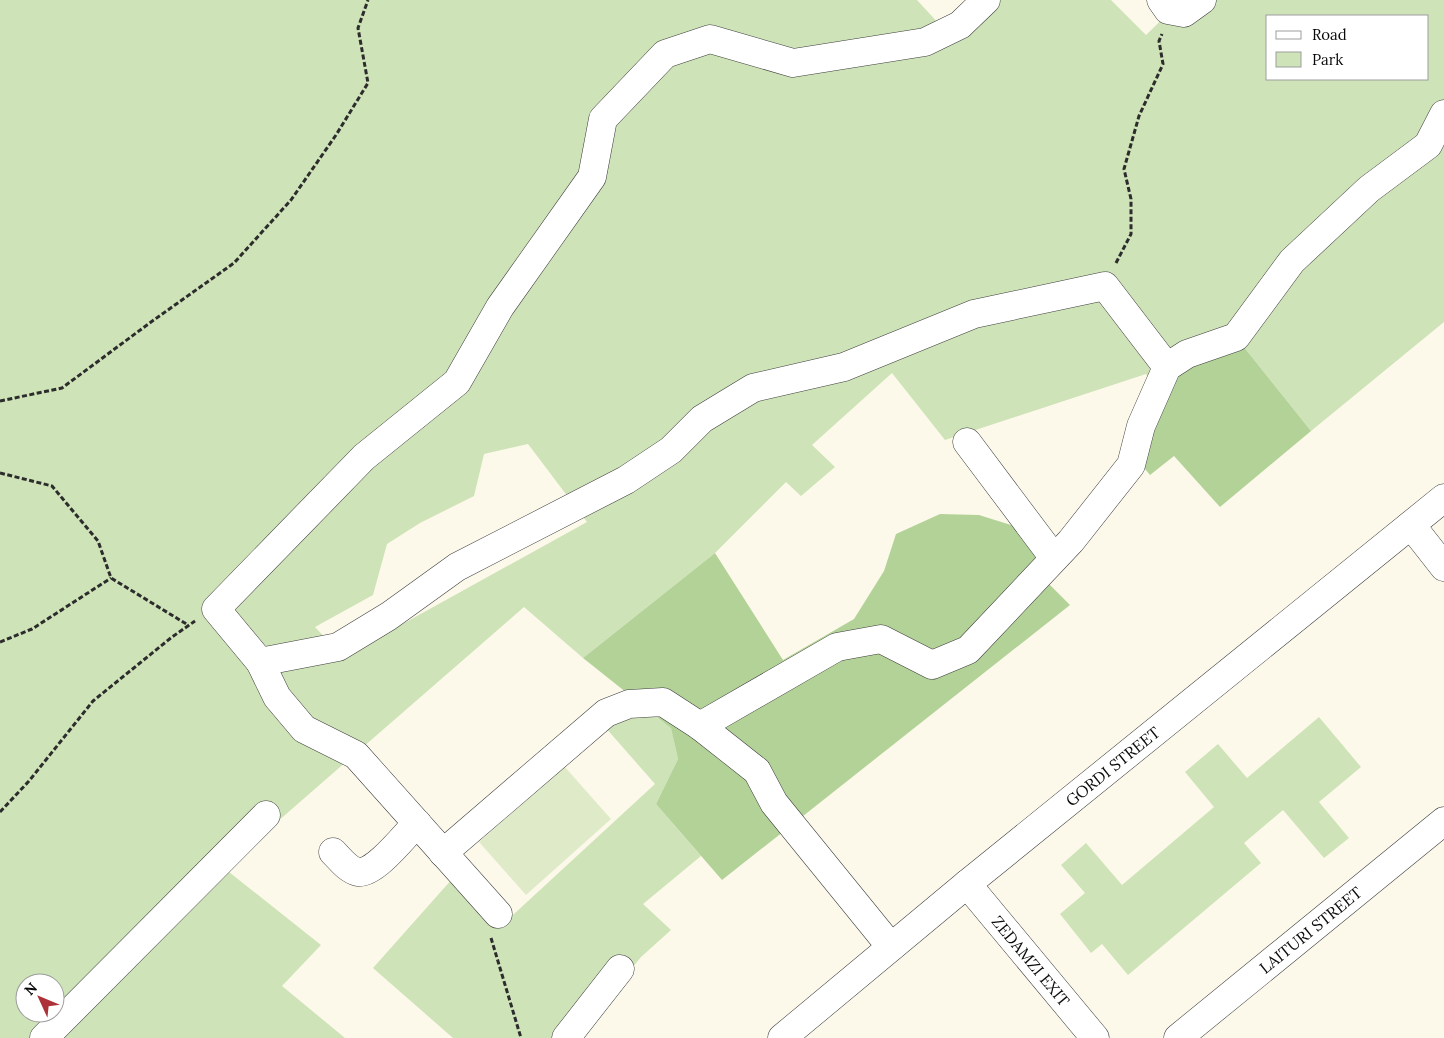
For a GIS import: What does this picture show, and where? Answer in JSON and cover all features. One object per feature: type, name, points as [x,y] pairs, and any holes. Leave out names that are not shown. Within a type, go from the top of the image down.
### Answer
[{"type":"street","points":[[498,914],[356,755],[304,729],[277,697],[260,662],[216,609],[364,457],[457,382],[500,307],[592,177],[603,119],[665,54],[710,39],[793,63],[925,42],[960,25],[986,0]]},
{"type":"street","points":[[1165,5],[1184,13],[1202,0]]},
{"type":"street","points":[[700,726],[837,647],[881,639],[932,665],[968,650],[1054,558],[1131,465],[1141,426],[1177,361],[1236,337],[1292,261],[1369,189],[1428,145],[1444,114]]},
{"type":"street","points":[[260,662],[338,647],[389,616],[457,567],[626,480],[671,450],[702,419],[753,388],[844,367],[974,314],[1105,286],[1177,361]]},
{"type":"street","points":[[967,442],[1054,558]]},
{"type":"street","name":"GORDI STREET","points":[[782,1038],[967,884],[1444,498]]},
{"type":"street","points":[[1411,525],[1444,567]]},
{"type":"street","points":[[443,852],[606,713],[629,704],[663,702],[700,726],[757,772],[774,803],[891,947]]},
{"type":"street","points":[[44,1038],[266,815]]},
{"type":"street","name":"LAITURI STREET","points":[[1178,1038],[1444,821]]},
{"type":"street","points":[[333,852],[350,868],[359,872],[372,870],[417,823]]},
{"type":"street","name":"ZEDAMZI EXIT","points":[[967,884],[1095,1038]]},
{"type":"street","points":[[566,1038],[620,969]]},
{"type":"path","points":[[0,401],[62,388],[150,322],[234,263],[291,200],[336,135],[368,83],[358,28],[368,0]]},
{"type":"path","points":[[1105,286],[1131,234],[1131,199],[1124,170],[1139,116],[1163,64],[1159,41],[1165,5]]},
{"type":"path","points":[[0,473],[52,486],[98,541],[111,578],[188,625]]},
{"type":"path","points":[[0,642],[32,629],[111,578]]},
{"type":"path","points":[[0,812],[29,781],[93,701],[188,625],[216,609]]},
{"type":"path","points":[[498,914],[488,929],[520,1038]]},
{"type":"green space","points":[[0,0],[917,0],[940,25],[966,0],[1111,0],[1146,35],[1182,0],[1444,0],[1444,322],[1311,431],[1243,346],[1160,393],[1146,374],[945,440],[892,373],[812,445],[835,467],[801,496],[786,482],[715,553],[583,658],[524,607],[224,868],[321,945],[282,986],[345,1038],[0,1038]],"holes":[[[528,444],[587,522],[343,657],[315,627],[373,595],[387,544],[420,523],[474,496],[484,454]]]},
{"type":"green space","points":[[1243,346],[1311,431],[1220,507],[1174,456],[1150,475],[1140,463],[1154,406],[1196,354]]},
{"type":"green space","points":[[940,514],[979,515],[1011,525],[1031,548],[1046,581],[1070,605],[722,880],[656,804],[678,759],[671,728],[583,658],[715,553],[783,660],[854,619],[884,571],[896,534]]},
{"type":"green space","points":[[628,695],[671,727],[678,759],[656,804],[701,856],[643,904],[671,930],[641,957],[575,1038],[453,1038],[373,968],[453,878],[500,927],[655,784],[605,727]]},
{"type":"green space","points":[[1319,717],[1361,767],[1319,802],[1349,838],[1324,858],[1283,810],[1244,843],[1261,863],[1128,975],[1102,944],[1091,953],[1060,914],[1085,893],[1061,865],[1086,843],[1122,885],[1214,807],[1185,772],[1218,744],[1247,778]]},
{"type":"green space","points":[[564,766],[611,819],[526,895],[479,842]]}]
